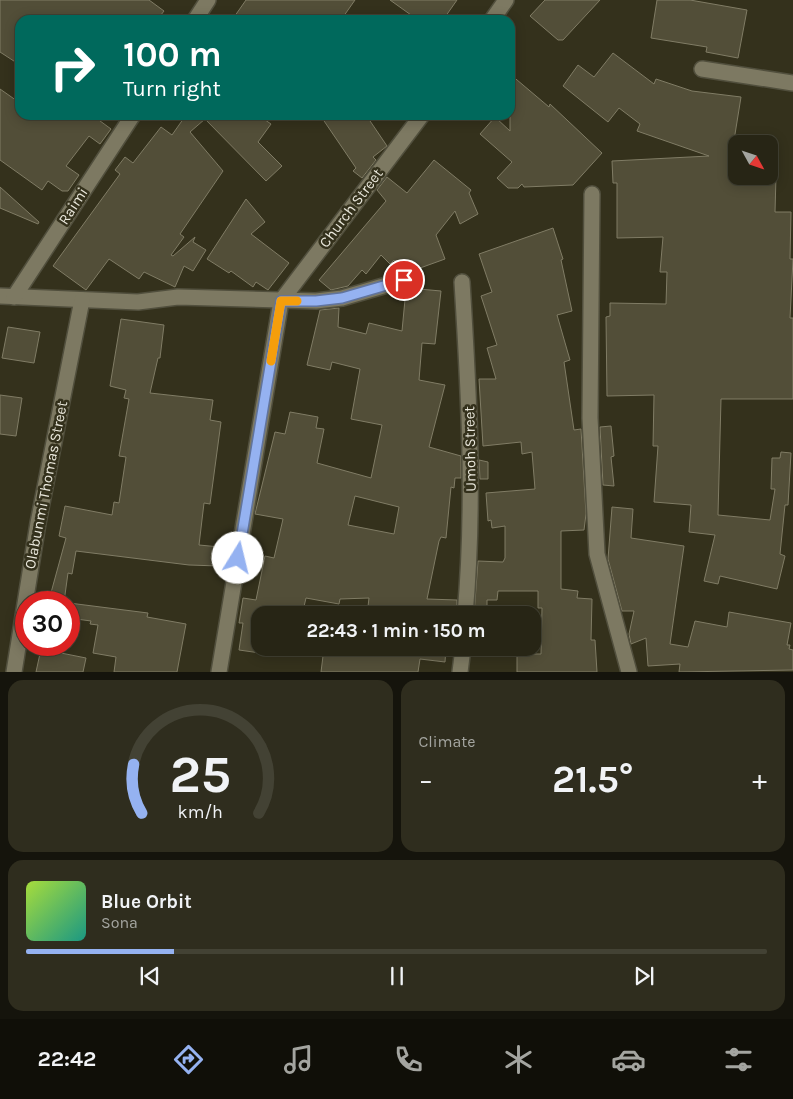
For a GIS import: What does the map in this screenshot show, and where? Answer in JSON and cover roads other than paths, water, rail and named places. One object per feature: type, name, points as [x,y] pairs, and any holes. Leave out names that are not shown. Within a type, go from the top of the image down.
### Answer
[{"type":"street","points":[[198,15],[208,0]]},
{"type":"street","points":[[496,15],[506,0]]},
{"type":"street","points":[[702,69],[793,83]]},
{"type":"street","name":"Raimi","points":[[7,296],[130,120]]},
{"type":"street","name":"Church Street","points":[[281,301],[418,120]]},
{"type":"street","points":[[592,194],[590,418],[597,554],[629,672]]},
{"type":"street","points":[[7,296],[138,302],[178,297],[316,301],[342,298],[404,280]]},
{"type":"street","name":"Umoh Street","points":[[462,282],[471,430],[470,555],[466,606]]},
{"type":"street","name":"Olabunmi Thomas Street","points":[[14,672],[38,523],[82,300]]},
{"type":"street","points":[[219,672],[281,301]]},
{"type":"street","points":[[460,672],[462,656]]}]
